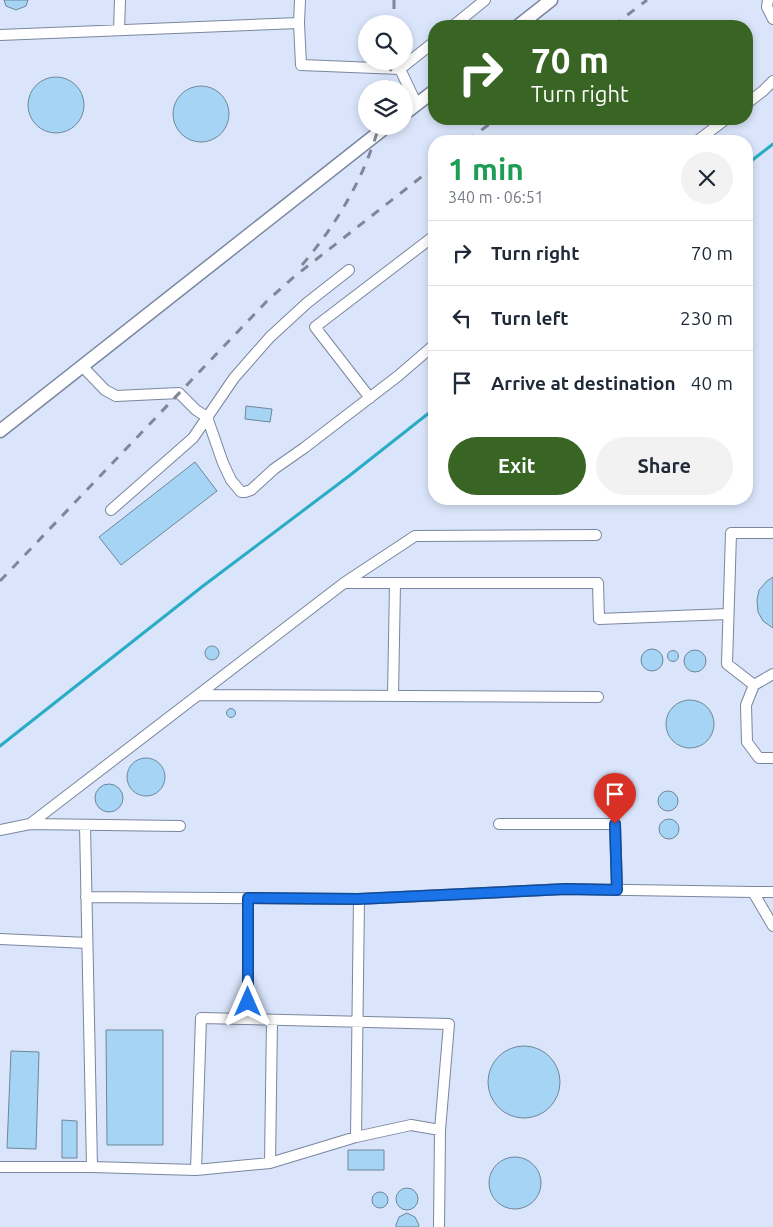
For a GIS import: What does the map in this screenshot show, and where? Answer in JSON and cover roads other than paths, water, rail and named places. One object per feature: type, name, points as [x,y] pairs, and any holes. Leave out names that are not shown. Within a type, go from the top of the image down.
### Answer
[{"type":"main road","points":[[526,20],[551,0]]},
{"type":"main road","points":[[413,108],[428,97]]},
{"type":"main road","points":[[0,431],[376,135]]},
{"type":"street","points":[[120,0],[120,30]]},
{"type":"street","points":[[300,0],[301,65],[358,67]]},
{"type":"street","points":[[460,20],[485,0]]},
{"type":"street","points":[[768,0],[767,7],[773,19]]},
{"type":"street","points":[[0,35],[299,23]]},
{"type":"street","points":[[413,59],[428,47]]},
{"type":"street","points":[[400,70],[417,105]]},
{"type":"street","points":[[753,99],[773,81]]},
{"type":"street","points":[[705,135],[718,125]]},
{"type":"street","points":[[370,398],[315,327],[428,241]]},
{"type":"street","points":[[111,510],[193,438],[234,378],[270,337],[307,303],[349,270]]},
{"type":"street","points":[[82,366],[105,390],[116,396],[179,393],[196,410],[207,417],[231,480],[240,492],[245,492],[251,490],[274,469],[370,398],[428,350]]},
{"type":"street","points":[[754,685],[727,664],[731,533],[773,533]]},
{"type":"street","points":[[30,824],[344,583],[415,536],[596,535]]},
{"type":"street","points":[[344,583],[598,583],[599,619],[728,614]]},
{"type":"street","points":[[393,696],[395,583]]},
{"type":"street","points":[[773,674],[754,685],[746,705],[747,742],[759,758],[773,758]]},
{"type":"street","points":[[198,695],[598,697]]},
{"type":"street","points":[[0,830],[30,824],[180,826]]},
{"type":"street","points":[[499,824],[615,824],[617,890]]},
{"type":"street","points":[[85,825],[92,1167]]},
{"type":"street","points":[[86,897],[358,899],[566,889],[773,892]]},
{"type":"street","points":[[753,892],[773,926]]},
{"type":"street","points":[[248,898],[248,1019]]},
{"type":"street","points":[[356,1137],[358,899]]},
{"type":"street","points":[[0,939],[87,943]]},
{"type":"street","points":[[196,1170],[201,1018],[448,1024],[440,1130],[439,1227]]},
{"type":"street","points":[[270,1164],[272,1020]]},
{"type":"street","points":[[0,1167],[196,1170],[270,1164],[356,1137],[411,1125],[440,1130]]},
{"type":"waterway","points":[[753,160],[773,144]]},
{"type":"waterway","points":[[0,746],[203,586],[428,414]]},
{"type":"railway","points":[[394,0],[394,15]]},
{"type":"railway","points":[[621,20],[647,0]]},
{"type":"railway","points":[[389,80],[391,70]]},
{"type":"railway","points":[[475,135],[488,125]]},
{"type":"railway","points":[[302,265],[327,233],[348,200],[366,164],[376,135]]},
{"type":"railway","points":[[0,581],[267,301],[295,276],[428,172]]}]
